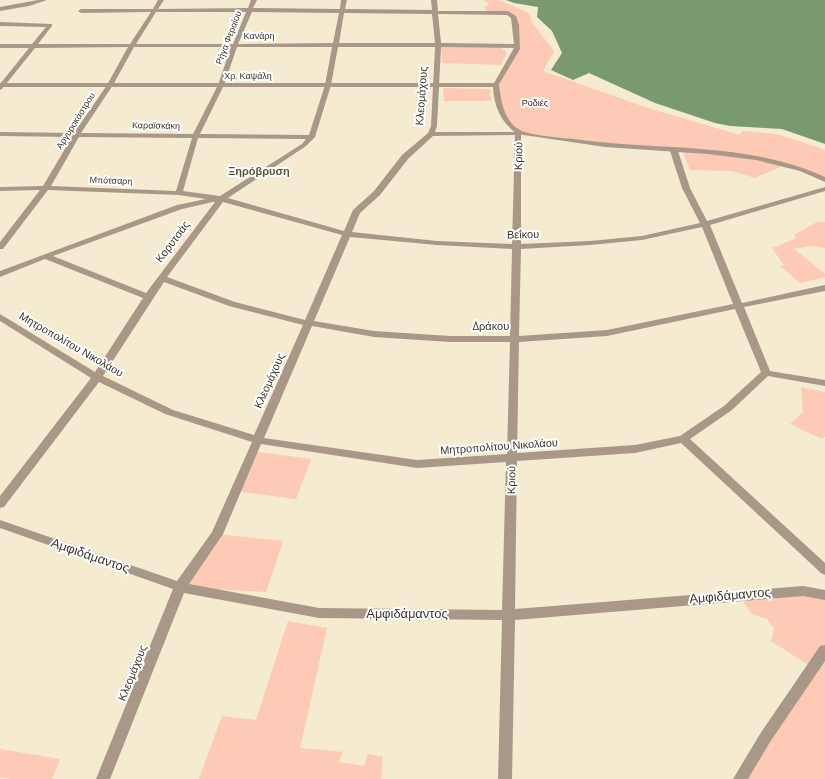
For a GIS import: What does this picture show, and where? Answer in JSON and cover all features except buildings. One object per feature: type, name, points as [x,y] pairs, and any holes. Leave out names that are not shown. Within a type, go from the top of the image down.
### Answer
[{"type":"street","points":[[0,9],[44,0]]},
{"type":"street","name":"Αργυροκάστρου","points":[[0,247],[46,188],[77,134],[110,85],[132,46],[161,0]]},
{"type":"street","name":"Ρήγα Φεραίου","points":[[178,193],[196,136],[221,85],[235,45],[254,0]]},
{"type":"street","points":[[312,137],[328,85],[337,45],[344,0]]},
{"type":"street","name":"Κλεομάχους","points":[[104,779],[180,587],[217,534],[356,212],[377,193],[405,157],[431,134],[434,126],[438,45],[434,0]]},
{"type":"street","points":[[81,11],[250,10],[508,13],[514,17],[517,46],[496,85],[497,101],[511,128],[519,133]]},
{"type":"street","points":[[0,24],[50,25],[1,86]]},
{"type":"street","name":"Κανάρη","points":[[0,46],[517,46]]},
{"type":"street","name":"Χρ. Καψάλη","points":[[1,86],[496,85]]},
{"type":"street","points":[[431,134],[519,133],[614,147],[674,152],[744,155],[795,168],[825,180]]},
{"type":"street","name":"Κριού","points":[[505,779],[519,133]]},
{"type":"street","name":"Καραϊσκάκη","points":[[0,134],[312,137]]},
{"type":"street","name":"Κορυτσάς","points":[[0,504],[97,377],[161,278],[221,199],[304,145],[312,137]]},
{"type":"street","points":[[674,152],[686,188],[705,224],[766,374],[825,383]]},
{"type":"street","name":"Μπότσαρη","points":[[0,189],[46,188],[178,193],[221,199]]},
{"type":"street","name":"Βεΐκου","points":[[221,199],[347,234],[437,243],[517,247],[590,243],[642,238],[705,224],[825,189]]},
{"type":"street","points":[[0,274],[180,207],[221,199]]},
{"type":"street","points":[[45,256],[148,297]]},
{"type":"street","name":"Δράκου","points":[[161,278],[232,304],[308,323],[382,334],[450,339],[515,339],[607,333],[825,288]]},
{"type":"street","name":"Μητροπολίτου Νικολάου","points":[[0,317],[97,377],[169,412],[257,440],[417,464],[512,459],[635,449],[683,439],[728,408],[766,374]]},
{"type":"street","points":[[683,439],[825,570]]},
{"type":"street","name":"Αμφιδάμαντος","points":[[0,524],[180,587],[319,613],[509,615],[803,591],[825,595]]},
{"type":"street","points":[[740,779],[765,738],[825,650]]},
{"type":"green space","name":"Ροδιές","points":[[483,0],[499,0],[529,13],[532,22],[554,51],[543,71],[645,107],[740,135],[742,131],[777,134],[820,148],[825,151],[825,180],[781,164],[780,167],[755,178],[732,171],[690,170],[683,152],[519,133],[506,120],[496,85],[517,49],[516,25],[508,13],[486,12],[484,7],[490,5]]},
{"type":"green space","points":[[441,47],[501,48],[507,52],[501,65],[442,63]]},
{"type":"green space","points":[[443,88],[490,89],[491,101],[444,101]]},
{"type":"green space","points":[[817,222],[825,222],[825,248],[811,246],[794,249],[825,274],[825,277],[800,283],[780,266],[784,265],[772,248],[797,238],[794,235]]},
{"type":"green space","points":[[801,387],[825,392],[825,436],[822,439],[790,424],[803,412]]},
{"type":"green space","points":[[252,451],[311,459],[296,499],[235,491]]},
{"type":"green space","points":[[217,534],[283,541],[266,592],[180,587]]},
{"type":"green space","points":[[739,595],[825,595],[825,779],[740,779],[813,668],[771,641],[774,629],[767,619],[752,614]]},
{"type":"green space","points":[[288,621],[327,628],[300,748],[343,752],[339,762],[364,766],[368,754],[383,757],[381,779],[199,779],[222,716],[256,720]]},
{"type":"green space","points":[[0,749],[60,759],[52,779],[12,779],[0,777]]},
{"type":"shaded area","points":[[506,0],[825,0],[825,144],[782,129],[730,126],[715,123],[655,103],[589,73],[573,80],[551,70],[562,53],[552,31],[537,17],[538,7],[514,3]]},
{"type":"district","name":"Ξηρόβρυση","points":[[259,172]]}]
